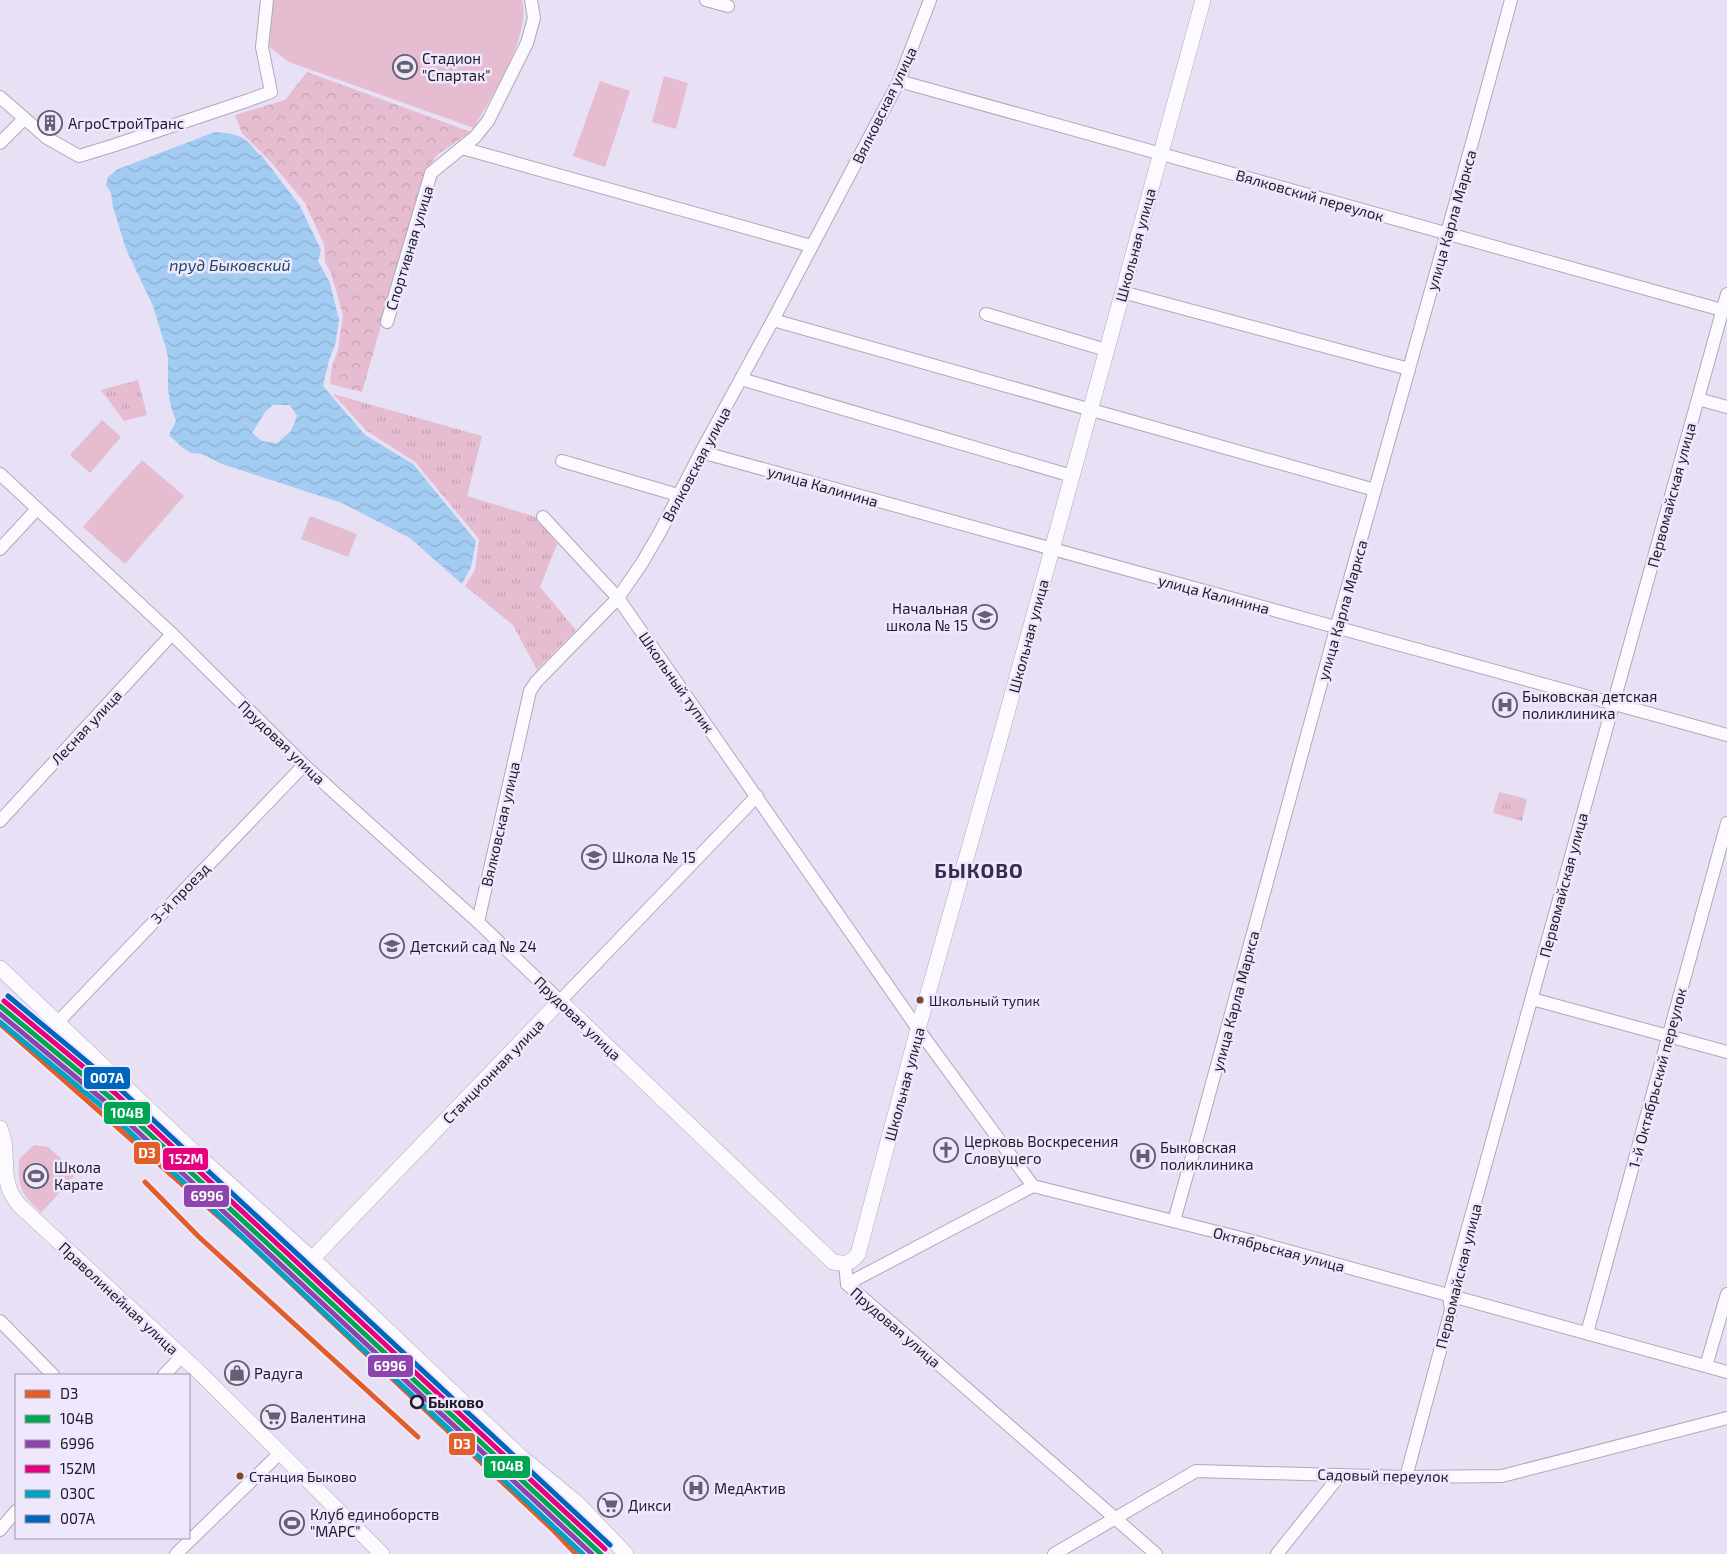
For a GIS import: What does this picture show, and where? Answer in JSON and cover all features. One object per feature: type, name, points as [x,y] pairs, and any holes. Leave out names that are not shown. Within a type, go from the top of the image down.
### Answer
[{"type":"main road","name":"Школьная улица","points":[[844,1264],[852,1262],[858,1254],[918,1029],[1000,742],[1203,0]]},
{"type":"main road","points":[[0,968],[493,1431],[576,1503],[626,1554]]},
{"type":"main road","name":"Станционная улица","points":[[312,1259],[560,1001]]},
{"type":"main road","name":"Прудовая улица","points":[[560,1001],[832,1262],[844,1264]]},
{"type":"main road","name":"Праволинейная улица","points":[[0,1128],[4,1136],[8,1186],[19,1205],[182,1356],[382,1554]]},
{"type":"street","points":[[0,97],[47,138],[78,156],[270,92],[262,47],[267,0]]},
{"type":"street","name":"Спортивная улица","points":[[387,322],[431,173],[475,137],[488,121],[527,43],[534,18],[531,0]]},
{"type":"street","points":[[706,0],[728,6]]},
{"type":"street","name":"Вялковская улица","points":[[478,922],[530,691],[536,682],[618,598],[656,540],[678,495],[899,81],[930,0]]},
{"type":"street","name":"улица Карла Маркса","points":[[1174,1220],[1216,1073],[1336,627],[1511,0]]},
{"type":"street","name":"Вялковский переулок","points":[[899,81],[1160,152],[1722,310]]},
{"type":"street","points":[[0,143],[24,119]]},
{"type":"street","points":[[462,148],[811,246]]},
{"type":"street","points":[[1122,292],[1409,369]]},
{"type":"street","name":"Первомайская улица","points":[[1406,1477],[1451,1310],[1449,1296],[1727,294]]},
{"type":"street","points":[[986,314],[1106,350]]},
{"type":"street","points":[[773,320],[1375,490]]},
{"type":"street","points":[[741,379],[1072,476]]},
{"type":"street","points":[[1698,399],[1727,408]]},
{"type":"street","name":"улица Калинина","points":[[701,452],[1727,735]]},
{"type":"street","points":[[562,461],[678,495]]},
{"type":"street","name":"Прудовая улица","points":[[0,474],[172,634],[304,765],[478,922],[560,1001]]},
{"type":"street","points":[[0,549],[37,509]]},
{"type":"street","name":"Школьный тупик","points":[[543,517],[618,598],[918,1029],[1033,1186]]},
{"type":"street","name":"Лесная улица","points":[[0,820],[172,634]]},
{"type":"street","name":"3-й проезд","points":[[58,1022],[304,765]]},
{"type":"street","name":"Станционная улица","points":[[560,1001],[757,796]]},
{"type":"street","name":"1-й Октябрьский переулок","points":[[1588,1334],[1727,822]]},
{"type":"street","points":[[1532,999],[1727,1052]]},
{"type":"street","points":[[847,1284],[1033,1186]]},
{"type":"street","name":"Октябрьская улица","points":[[1033,1186],[1174,1220],[1727,1372]]},
{"type":"street","name":"Прудовая улица","points":[[844,1264],[847,1284],[1156,1554]]},
{"type":"street","points":[[1706,1366],[1727,1294]]},
{"type":"street","points":[[0,1321],[52,1374]]},
{"type":"street","points":[[165,1374],[182,1356]]},
{"type":"street","name":"Садовый переулок","points":[[1054,1554],[1196,1472],[1406,1477],[1502,1476],[1727,1418]]},
{"type":"street","points":[[176,1554],[280,1453]]},
{"type":"street","points":[[1277,1554],[1340,1475]]},
{"type":"street","points":[[0,1530],[15,1512]]},
{"type":"green space","name":"Стадион \"Спартак\"","points":[[273,0],[522,0],[524,14],[516,47],[474,128],[289,62],[268,46]]},
{"type":"green space","points":[[307,72],[471,132],[438,154],[425,171],[362,392],[330,384],[332,366],[338,350],[343,315],[331,273],[325,262],[324,244],[305,203],[270,161],[242,133],[235,115],[285,100]]},
{"type":"green space","points":[[664,76],[688,83],[676,129],[652,122]]},
{"type":"green space","points":[[600,81],[630,91],[605,167],[573,156]]},
{"type":"green space","points":[[138,380],[147,415],[124,421],[101,390]]},
{"type":"green space","points":[[333,394],[482,436],[467,496],[536,517],[557,544],[540,587],[576,630],[537,670],[513,625],[465,586],[475,570],[479,539],[415,462],[367,431]]},
{"type":"green space","points":[[102,420],[121,437],[90,473],[70,455]]},
{"type":"green space","points":[[142,460],[184,496],[125,564],[83,527]]},
{"type":"green space","points":[[310,516],[357,534],[348,557],[301,539]]},
{"type":"green space","points":[[1499,792],[1527,799],[1522,821],[1493,813]]},
{"type":"green space","points":[[34,1145],[48,1147],[77,1173],[41,1213],[25,1194],[19,1177],[19,1159]]},
{"type":"water","name":"пруд Быковский","points":[[215,132],[243,138],[262,156],[300,206],[321,250],[318,261],[330,283],[339,320],[335,345],[329,360],[323,386],[365,435],[413,464],[476,541],[471,567],[462,584],[410,538],[342,503],[222,464],[202,454],[191,453],[169,435],[176,421],[168,389],[168,357],[165,345],[153,306],[126,249],[113,207],[111,193],[106,185],[108,177],[118,169]],"holes":[[[273,405],[290,405],[297,416],[291,431],[277,443],[262,441],[252,433],[265,412]]]},
{"type":"transit line","name":"007А","points":[[8,996],[121,1090],[610,1545]]},
{"type":"transit line","name":"152М","points":[[4,1001],[116,1094],[605,1549]]},
{"type":"transit line","name":"104В","points":[[0,1006],[112,1099],[601,1554]]},
{"type":"transit line","name":"6996","points":[[0,1014],[108,1104],[592,1554]]},
{"type":"transit line","name":"030C","points":[[0,1022],[104,1108],[583,1554]]},
{"type":"transit line","name":"D3","points":[[0,1024],[243,1238],[553,1530],[576,1554]]},
{"type":"transit line","name":"D3","points":[[145,1182],[199,1237],[418,1437]]},
{"type":"place","name":"Стадион \"Спартак\"","points":[[405,67]]},
{"type":"place","name":"АгроСтройТранс","points":[[50,123]]},
{"type":"place","name":"Начальная школа № 15","points":[[985,617]]},
{"type":"place","name":"Быковская детская поликлиника","points":[[1505,705]]},
{"type":"place","name":"Школа № 15","points":[[594,857]]},
{"type":"place","name":"Детский сад № 24","points":[[392,946]]},
{"type":"place","name":"Школьный тупик","points":[[920,1000]]},
{"type":"place","name":"Церковь Воскресения Словущего","points":[[946,1150]]},
{"type":"place","name":"Быковская поликлиника","points":[[1143,1156]]},
{"type":"place","name":"Школа Карате","points":[[36,1176]]},
{"type":"place","name":"Радуга","points":[[237,1373]]},
{"type":"place","name":"Быково","points":[[417,1402]]},
{"type":"place","name":"Валентина","points":[[273,1417]]},
{"type":"place","name":"Станция Быково","points":[[240,1476]]},
{"type":"place","name":"МедАктив","points":[[696,1488]]},
{"type":"place","name":"Дикси","points":[[610,1505]]},
{"type":"place","name":"Клуб единоборств \"МАРС\"","points":[[292,1523]]},
{"type":"district","name":"БЫКОВО","points":[[979,870]]}]
